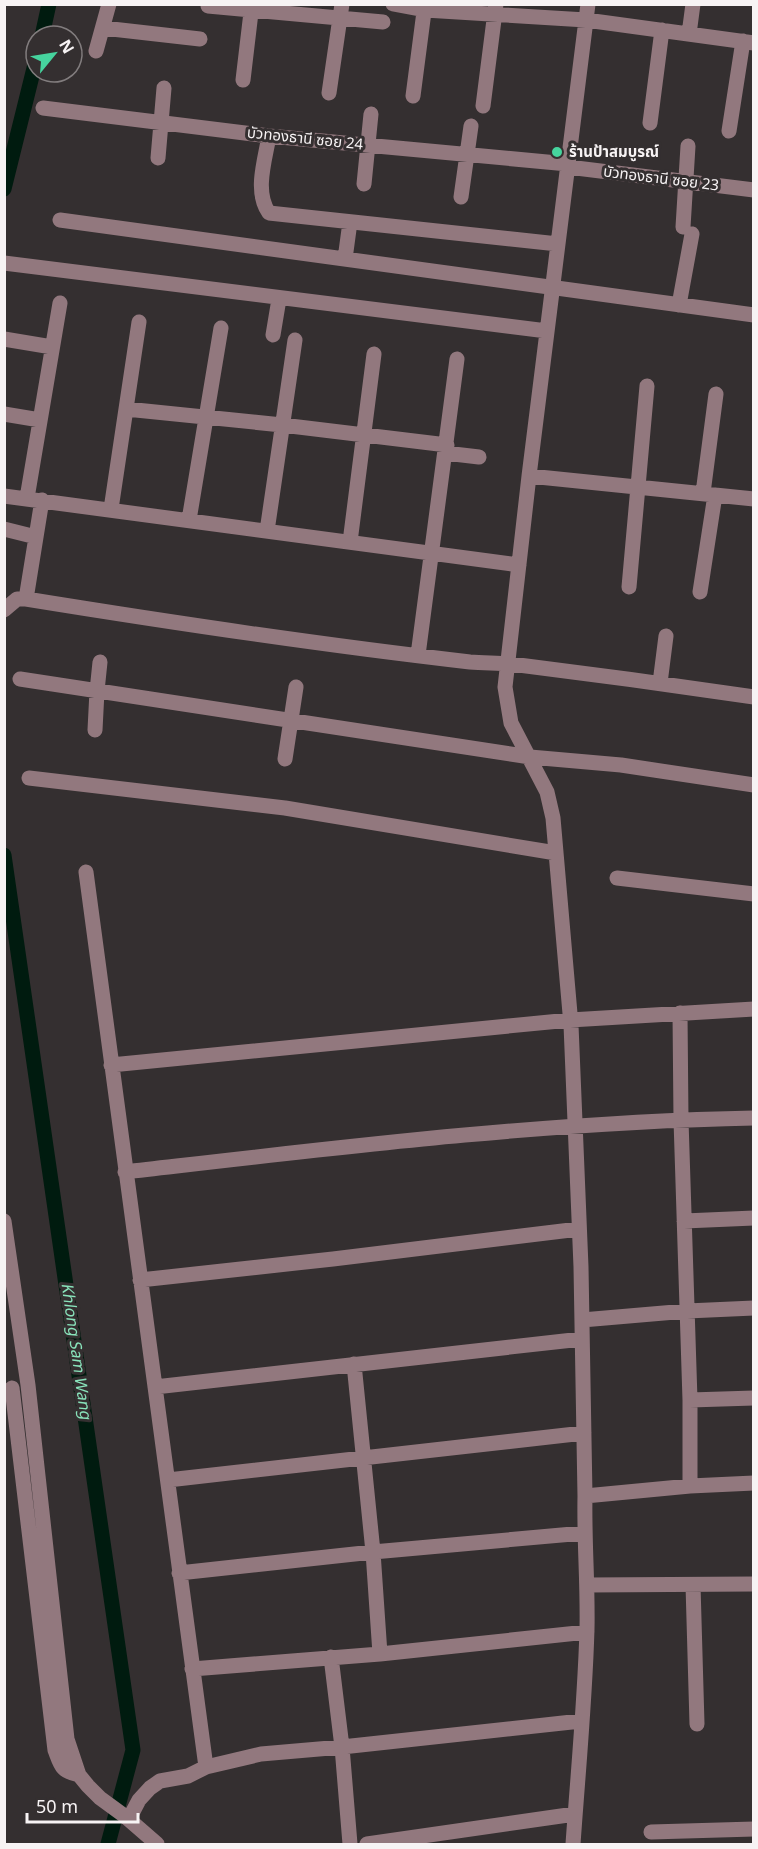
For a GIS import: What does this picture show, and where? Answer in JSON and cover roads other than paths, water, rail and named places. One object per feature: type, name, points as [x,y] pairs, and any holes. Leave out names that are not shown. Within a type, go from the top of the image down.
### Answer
[{"type":"street","points":[[96,51],[110,4]]},
{"type":"street","points":[[393,4],[587,12],[662,30],[748,42],[729,131]]},
{"type":"street","points":[[689,34],[693,4]]},
{"type":"street","points":[[208,6],[341,12],[383,22]]},
{"type":"street","points":[[243,80],[252,7]]},
{"type":"street","points":[[413,96],[425,7]]},
{"type":"street","points":[[483,106],[496,9]]},
{"type":"street","points":[[329,93],[341,12]]},
{"type":"street","points":[[573,1845],[587,1632],[587,1585],[584,1533],[582,1320],[570,1020],[553,818],[547,792],[511,723],[505,687],[587,12]]},
{"type":"street","points":[[103,28],[201,39]]},
{"type":"street","points":[[650,123],[662,30]]},
{"type":"street","points":[[158,158],[164,88]]},
{"type":"street","name":"บัวทองธานี ซอย 24","points":[[43,108],[269,136],[568,166]]},
{"type":"street","points":[[364,184],[371,114]]},
{"type":"street","points":[[461,197],[471,126]]},
{"type":"street","points":[[269,136],[261,191],[262,203],[269,213],[558,244]]},
{"type":"street","points":[[680,305],[688,231],[688,146]]},
{"type":"street","name":"บัวทองธานี ซอย 23","points":[[568,166],[753,190]]},
{"type":"street","points":[[60,220],[753,315]]},
{"type":"street","points":[[345,258],[350,222]]},
{"type":"street","points":[[4,263],[547,331]]},
{"type":"street","points":[[273,335],[279,299]]},
{"type":"street","points":[[26,599],[36,537],[34,499],[40,420],[60,303]]},
{"type":"street","points":[[111,509],[139,321]]},
{"type":"street","points":[[189,520],[221,328]]},
{"type":"street","points":[[4,339],[52,347]]},
{"type":"street","points":[[267,531],[295,340]]},
{"type":"street","points":[[350,542],[374,354]]},
{"type":"street","points":[[418,655],[457,359]]},
{"type":"street","points":[[629,587],[646,386]]},
{"type":"street","points":[[700,592],[716,394]]},
{"type":"street","points":[[126,409],[364,436],[446,449],[479,457]]},
{"type":"street","points":[[4,414],[40,420]]},
{"type":"street","points":[[529,476],[753,498]]},
{"type":"street","points":[[4,496],[519,565]]},
{"type":"street","points":[[4,529],[36,537]]},
{"type":"street","points":[[4,610],[17,599],[26,599],[145,618],[418,655],[660,683],[753,697]]},
{"type":"street","points":[[660,683],[666,636]]},
{"type":"street","points":[[95,730],[100,662]]},
{"type":"street","points":[[20,679],[530,757],[621,765],[753,784]]},
{"type":"street","points":[[285,759],[296,687]]},
{"type":"street","points":[[29,778],[285,808],[556,853]]},
{"type":"street","points":[[86,872],[206,1767]]},
{"type":"street","points":[[617,878],[753,894]]},
{"type":"street","points":[[111,1065],[570,1020],[753,1009]]},
{"type":"street","points":[[680,1013],[690,1400],[690,1486]]},
{"type":"street","points":[[125,1172],[386,1142],[575,1126],[753,1118]]},
{"type":"street","points":[[684,1221],[753,1218]]},
{"type":"street","points":[[4,1221],[28,1385],[67,1739],[80,1775],[100,1798],[128,1818],[156,1845]]},
{"type":"street","points":[[140,1280],[579,1229]]},
{"type":"street","points":[[582,1320],[753,1308]]},
{"type":"street","points":[[155,1387],[582,1339]]},
{"type":"street","points":[[354,1364],[373,1551],[380,1654]]},
{"type":"street","points":[[28,1385],[8,1388],[55,1750],[62,1767],[68,1772],[80,1775]]},
{"type":"street","points":[[690,1400],[753,1398]]},
{"type":"street","points":[[168,1480],[584,1433]]},
{"type":"street","points":[[585,1496],[690,1486],[753,1483]]},
{"type":"street","points":[[179,1573],[373,1551],[584,1533]]},
{"type":"street","points":[[587,1585],[753,1584]]},
{"type":"street","points":[[693,1585],[697,1724]]},
{"type":"street","points":[[192,1669],[380,1654],[587,1632]]},
{"type":"street","points":[[331,1657],[342,1747],[350,1845]]},
{"type":"street","points":[[128,1818],[139,1800],[156,1783],[188,1776],[206,1767],[261,1754],[581,1720]]},
{"type":"street","points":[[367,1845],[575,1814]]},
{"type":"street","points":[[651,1832],[753,1829]]},
{"type":"waterway","name":"Khlong Sam Wang","points":[[45,24],[49,4]]},
{"type":"waterway","name":"Khlong Sam Wang","points":[[4,189],[30,84]]},
{"type":"waterway","name":"Khlong Sam Wang","points":[[4,855],[133,1750],[108,1844]]},
{"type":"place","name":"ร้านป้าสมบูรณ์","points":[[557,152]]}]
